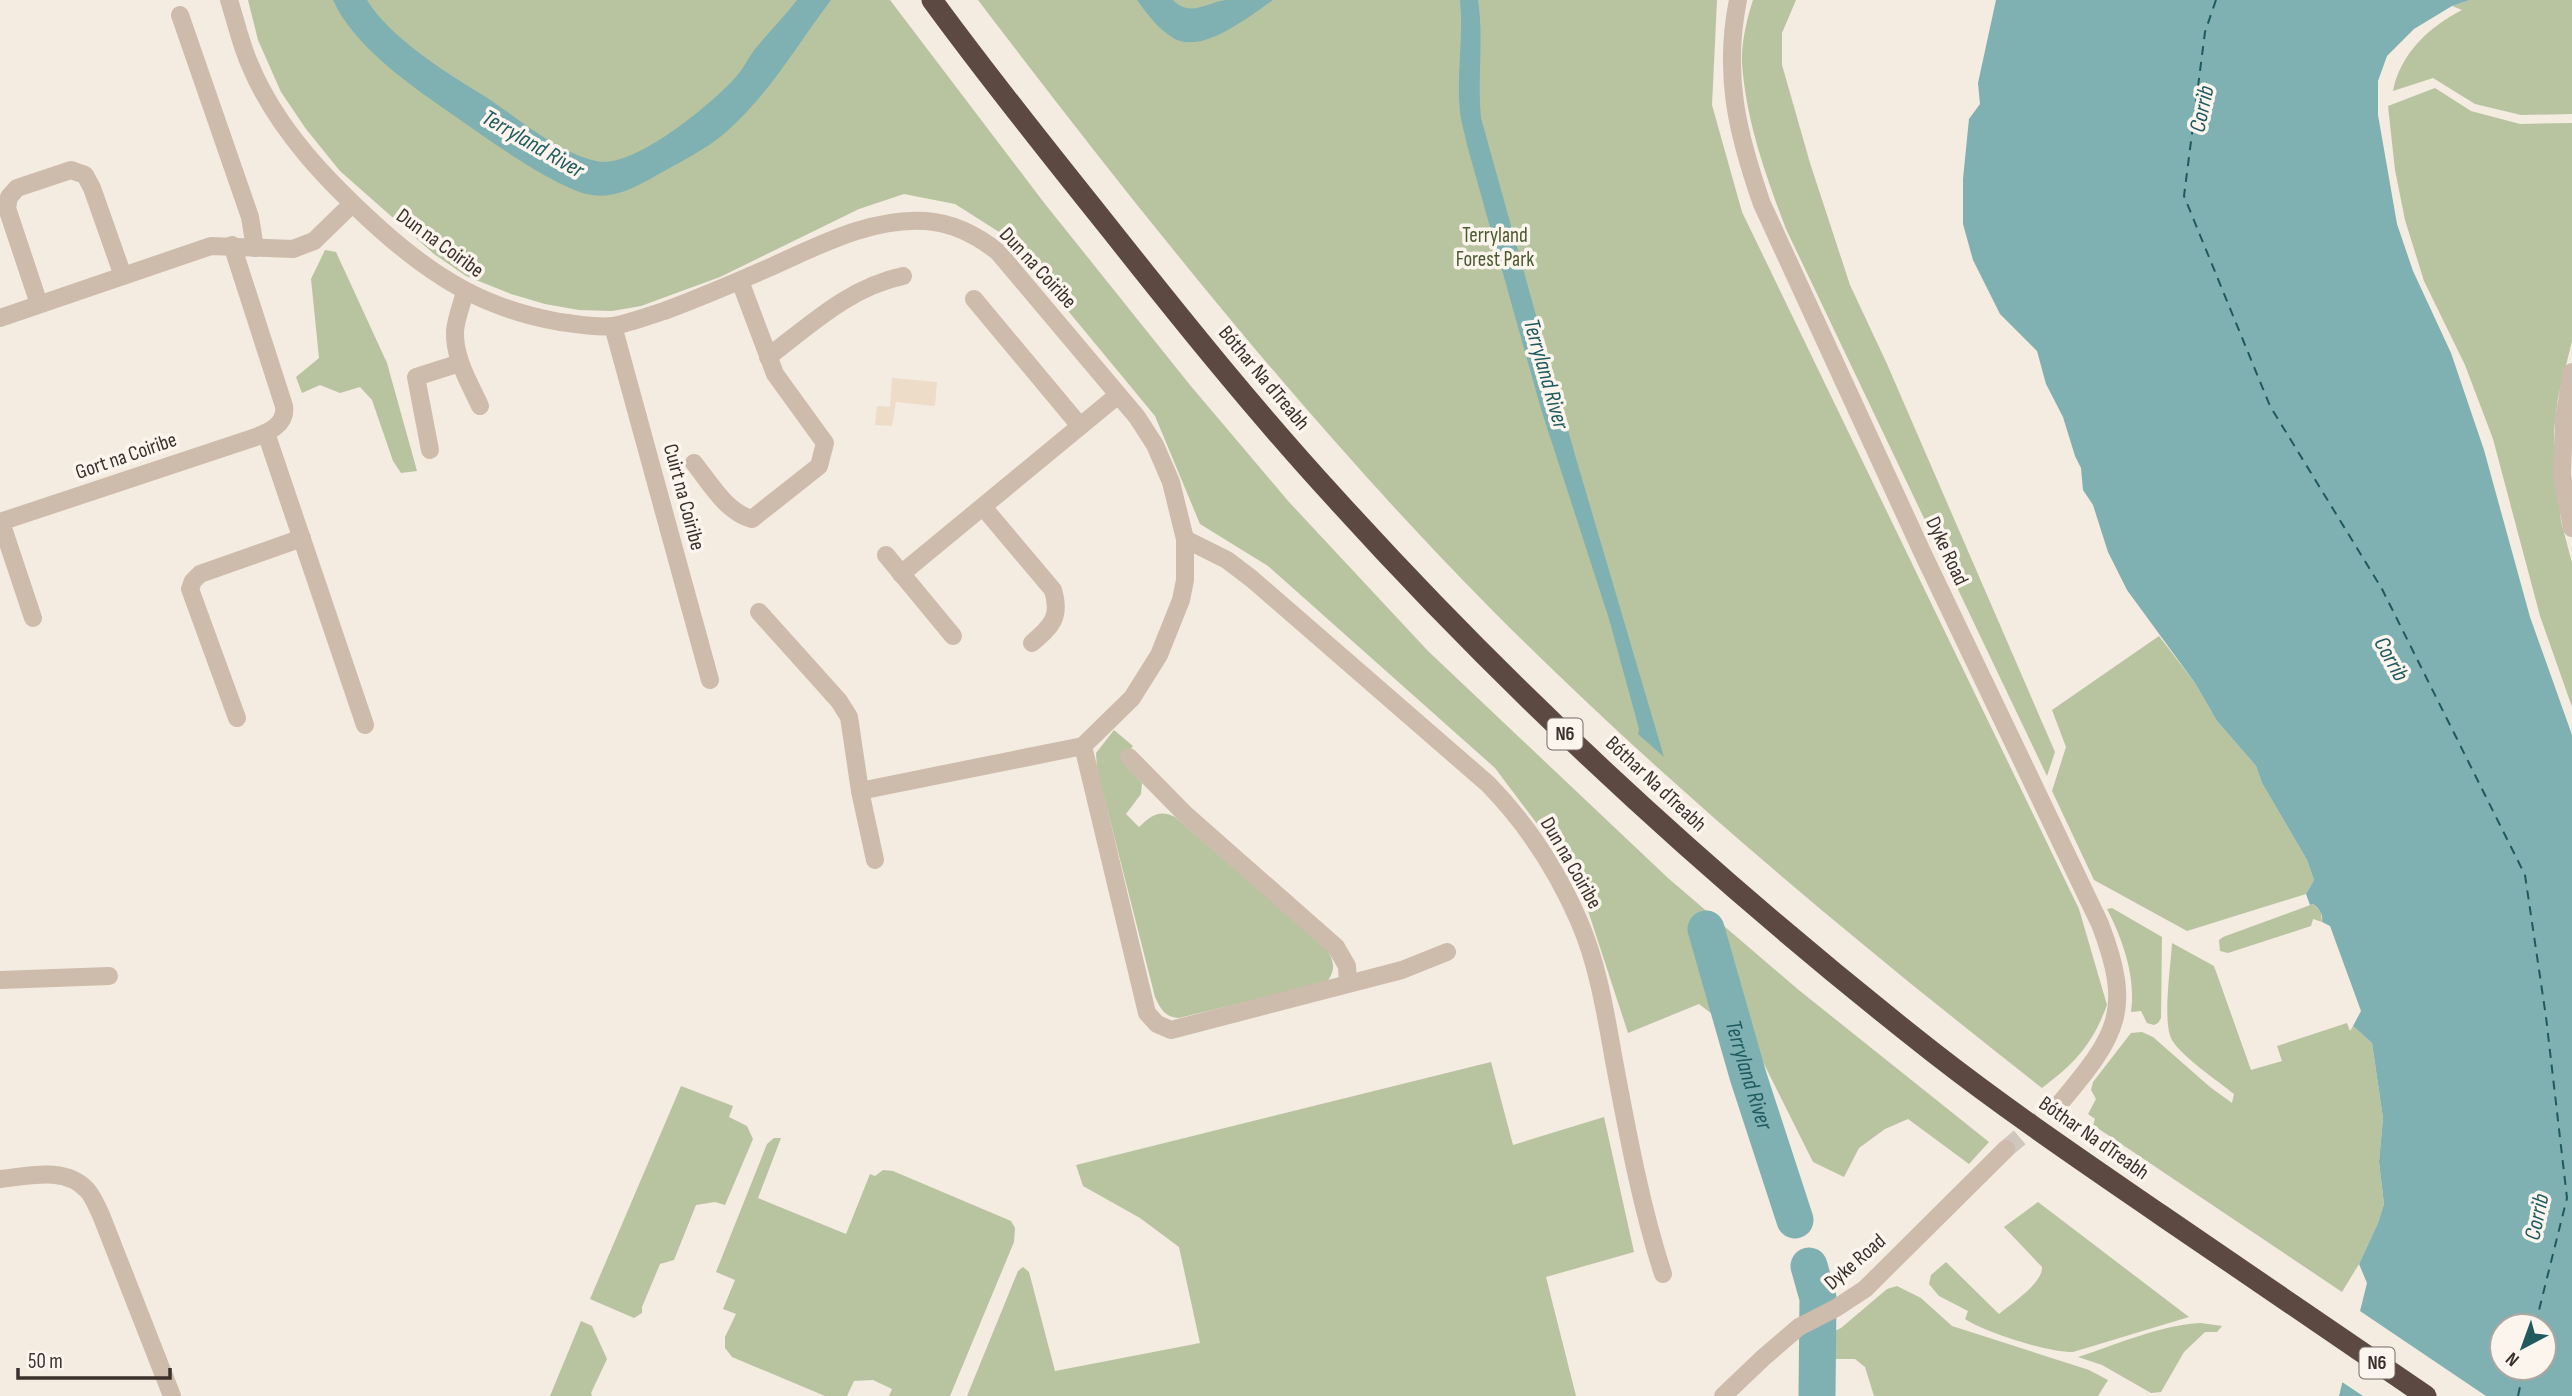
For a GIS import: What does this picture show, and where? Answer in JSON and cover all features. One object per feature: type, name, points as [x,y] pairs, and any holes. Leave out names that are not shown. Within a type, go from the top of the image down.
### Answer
[{"type":"highway","name":"Bóthar Na dTreabh","points":[[932,0],[1102,219],[1258,410],[1334,498],[1554,724],[1725,880],[1936,1054],[2063,1147],[2426,1396]]},
{"type":"street","name":"Dun na Coiribe","points":[[229,0],[249,64],[265,96],[303,150],[352,204],[401,247],[465,292],[531,316],[583,326],[613,326],[698,299],[858,230],[896,222],[928,221],[952,226],[974,234],[998,252],[1137,417],[1155,445],[1171,482],[1185,539],[1185,580],[1181,600],[1159,655],[1132,698],[1083,746]]},
{"type":"street","name":"Dyke Road","points":[[1738,0],[1730,56],[1732,93],[1742,140],[1762,204],[1924,556],[2100,924],[2112,956],[2118,984],[2116,1018],[2107,1040],[2093,1062],[2061,1102]]},
{"type":"street","points":[[180,15],[250,217],[255,247]]},
{"type":"street","points":[[39,304],[7,208],[9,197],[17,188],[28,184],[71,170],[85,175],[123,276]]},
{"type":"street","points":[[0,318],[211,246],[293,249],[314,241],[352,204]]},
{"type":"street","points":[[232,245],[284,406],[283,419],[266,433],[365,726]]},
{"type":"street","points":[[768,357],[815,318],[887,279],[903,276]]},
{"type":"street","points":[[694,463],[728,505],[742,517],[752,519],[819,466],[825,443],[775,374],[740,281]]},
{"type":"street","points":[[465,292],[455,329],[460,363],[480,406]]},
{"type":"street","points":[[974,299],[1080,426]]},
{"type":"street","name":"Cuirt na Coiribe","points":[[613,326],[710,680]]},
{"type":"street","points":[[429,450],[416,377],[460,363]]},
{"type":"street","points":[[2572,372],[2564,420],[2562,475],[2572,528]]},
{"type":"street","points":[[901,574],[1118,395]]},
{"type":"street","name":"Gort na Coiribe","points":[[33,618],[0,522],[266,433]]},
{"type":"street","points":[[983,507],[1053,590],[1057,604],[1055,618],[1031,643]]},
{"type":"street","points":[[237,718],[190,589],[193,581],[200,575],[302,538]]},
{"type":"street","name":"Dun na Coiribe","points":[[1185,539],[1227,560],[1252,579],[1488,784],[1538,844],[1579,921],[1602,994],[1650,1233],[1663,1274]]},
{"type":"street","points":[[886,555],[953,636]]},
{"type":"street","points":[[759,612],[839,701],[849,717],[860,791],[875,860]]},
{"type":"street","points":[[860,791],[1083,746],[1147,1013],[1157,1024],[1171,1030],[1402,970],[1447,952]]},
{"type":"street","points":[[1129,757],[1185,814],[1336,947],[1347,966],[1348,983]]},
{"type":"street","points":[[0,980],[108,976]]},
{"type":"street","name":"Dyke Road","points":[[1723,1396],[1799,1327],[1865,1289],[2006,1149]]},
{"type":"street","points":[[0,1178],[55,1174],[74,1180],[88,1190],[101,1215],[172,1396]]},
{"type":"green space","points":[[248,0],[890,0],[1045,204],[1190,385],[1289,502],[1428,651],[1668,878],[1800,991],[1989,1142],[1969,1164],[1908,1119],[1885,1129],[1859,1148],[1844,1177],[1813,1162],[1756,1048],[1699,1004],[1628,1033],[1577,877],[1495,768],[1268,566],[1200,524],[1155,416],[1007,237],[955,204],[904,194],[859,209],[720,277],[641,306],[612,311],[579,310],[511,294],[466,276],[434,254],[340,171],[306,129],[281,92],[258,40]]},
{"type":"green space","name":"Terryland Forest Park","points":[[978,0],[1717,0],[1712,105],[1742,212],[2079,909],[2107,1005],[2089,1042],[2074,1061],[2042,1088],[1760,858],[1557,674],[1423,538],[1290,390],[1162,236]]},
{"type":"green space","points":[[1753,0],[1796,0],[1782,33],[1782,65],[1810,163],[1850,285],[1887,364],[2055,752],[2047,776],[1786,229],[1758,148],[1744,85],[1742,48]]},
{"type":"green space","points":[[2470,0],[2572,0],[2572,114],[2521,115],[2475,104],[2433,78],[2393,91],[2402,65],[2418,43],[2438,25],[2462,10],[2452,6]]},
{"type":"green space","points":[[2435,88],[2471,111],[2520,124],[2572,123],[2572,341],[2558,398],[2554,460],[2561,521],[2572,563],[2572,707],[2540,616],[2493,439],[2465,365],[2424,281],[2405,220],[2395,170],[2388,106]]},
{"type":"green space","points":[[325,250],[336,252],[387,363],[417,471],[401,473],[393,461],[372,400],[360,387],[340,393],[320,385],[302,393],[296,377],[319,358],[311,279]]},
{"type":"green space","points":[[2159,636],[2195,683],[2217,721],[2256,766],[2262,783],[2307,860],[2314,880],[2306,894],[2187,931],[2094,880],[2052,791],[2066,747],[2052,710]]},
{"type":"green space","points":[[1114,730],[1133,746],[1121,760],[1142,783],[1141,794],[1126,814],[1139,827],[1156,815],[1175,817],[1327,949],[1333,965],[1327,982],[1179,1018],[1170,1016],[1162,1009],[1155,997],[1097,769],[1096,753]]},
{"type":"green space","points":[[2313,904],[2321,912],[2322,922],[2313,919],[2311,926],[2228,953],[2220,951],[2219,940],[2223,937]]},
{"type":"green space","points":[[2112,908],[2162,937],[2161,1018],[2154,1025],[2147,1023],[2141,1011],[2131,1012],[2130,972],[2123,946],[2107,909]]},
{"type":"green space","points":[[2172,943],[2214,966],[2251,1070],[2282,1061],[2277,1046],[2347,1023],[2350,1031],[2353,1026],[2372,1043],[2383,1118],[2379,1162],[2384,1204],[2359,1264],[2342,1292],[2093,1125],[2095,1119],[2088,1114],[2096,1099],[2091,1090],[2093,1082],[2131,1033],[2142,1032],[2153,1037],[2232,1103],[2234,1094],[2191,1061],[2172,1040],[2169,1032],[2167,1008]]},
{"type":"green space","points":[[1491,1062],[1513,1145],[1604,1117],[1634,1252],[1546,1277],[1576,1396],[967,1396],[1018,1271],[1023,1267],[1029,1272],[1055,1371],[1200,1343],[1179,1247],[1140,1218],[1083,1186],[1076,1165]]},
{"type":"green space","points":[[681,1086],[733,1106],[729,1117],[747,1126],[753,1139],[725,1205],[715,1202],[696,1205],[674,1260],[660,1264],[642,1313],[634,1318],[590,1299]]},
{"type":"green space","points":[[774,1138],[781,1138],[758,1198],[846,1234],[870,1174],[875,1176],[883,1170],[893,1171],[1011,1221],[1015,1228],[1014,1242],[950,1396],[889,1396],[892,1389],[873,1380],[854,1381],[847,1396],[825,1396],[732,1357],[725,1348],[725,1337],[736,1314],[723,1309],[735,1280],[716,1272],[767,1144]]},
{"type":"green space","points":[[2038,1202],[2189,1317],[2073,1352],[2018,1341],[1965,1319],[1968,1311],[1939,1296],[1929,1284],[1931,1275],[1946,1262],[1999,1314],[2025,1293],[2041,1273],[2042,1267],[2004,1227]]},
{"type":"green space","points":[[1897,1286],[1921,1298],[1952,1326],[2089,1370],[2108,1380],[2098,1396],[1874,1396],[1865,1367],[1855,1359],[1835,1359],[1828,1349],[1828,1334],[1841,1328],[1887,1289]]},
{"type":"green space","points":[[581,1321],[592,1326],[607,1359],[592,1396],[550,1396]]},
{"type":"green space","points":[[2201,1323],[2222,1326],[2217,1332],[2205,1332],[2184,1352],[2161,1392],[2151,1393],[2102,1365],[2078,1357],[2155,1331]]},
{"type":"shaded area","points":[[892,378],[937,382],[935,406],[896,402],[892,426],[875,425],[877,406],[890,407]]},
{"type":"water","points":[[333,0],[367,0],[390,28],[421,54],[539,134],[581,157],[612,161],[650,146],[708,104],[737,75],[755,49],[797,0],[831,0],[768,87],[741,119],[725,133],[701,150],[642,183],[626,191],[601,196],[578,191],[543,174],[424,95],[371,51],[343,18]]},
{"type":"water","points":[[1137,0],[1173,0],[1186,8],[1199,8],[1226,0],[1273,0],[1226,31],[1199,41],[1186,42],[1175,39],[1164,31]]},
{"type":"water","points":[[1460,0],[1478,0],[1481,118],[1575,455],[1664,757],[1638,734],[1639,729],[1609,619],[1541,409],[1467,145],[1459,98]]},
{"type":"water","name":"Corrib","points":[[1996,0],[2470,0],[2452,6],[2414,29],[2387,56],[2378,81],[2378,115],[2397,224],[2413,271],[2451,353],[2484,450],[2530,617],[2572,735],[2572,1396],[2339,1396],[2367,1283],[2359,1264],[2384,1204],[2379,1162],[2383,1118],[2372,1043],[2353,1026],[2361,1011],[2330,926],[2322,922],[2320,912],[2313,904],[2310,905],[2306,894],[2314,880],[2307,860],[2262,783],[2256,766],[2217,721],[2195,683],[2127,590],[2108,552],[2093,505],[2083,490],[2081,468],[2063,417],[2046,384],[2037,351],[2000,314],[1973,260],[1963,224],[1963,179],[1969,119],[1980,104],[1978,83]]},
{"type":"water","points":[[1828,1334],[1828,1396],[1808,1396],[1809,1342]]},
{"type":"pier","points":[[2357,1309],[2486,1396],[2363,1396],[2339,1380]]},
{"type":"waterway","name":"Terryland River","points":[[1706,929],[1748,1076],[1795,1220]]},
{"type":"waterway","name":"Terryland River","points":[[1809,1266],[1818,1298],[1817,1396]]},
{"type":"ferry route","points":[[2216,0],[2205,32],[2184,196],[2270,406],[2382,589],[2525,875],[2546,1017],[2567,1198],[2538,1312]]},
{"type":"ferry route","points":[[2518,1396],[2521,1382]]},
{"type":"tunnel","points":[[2006,1149],[2061,1102]]}]
